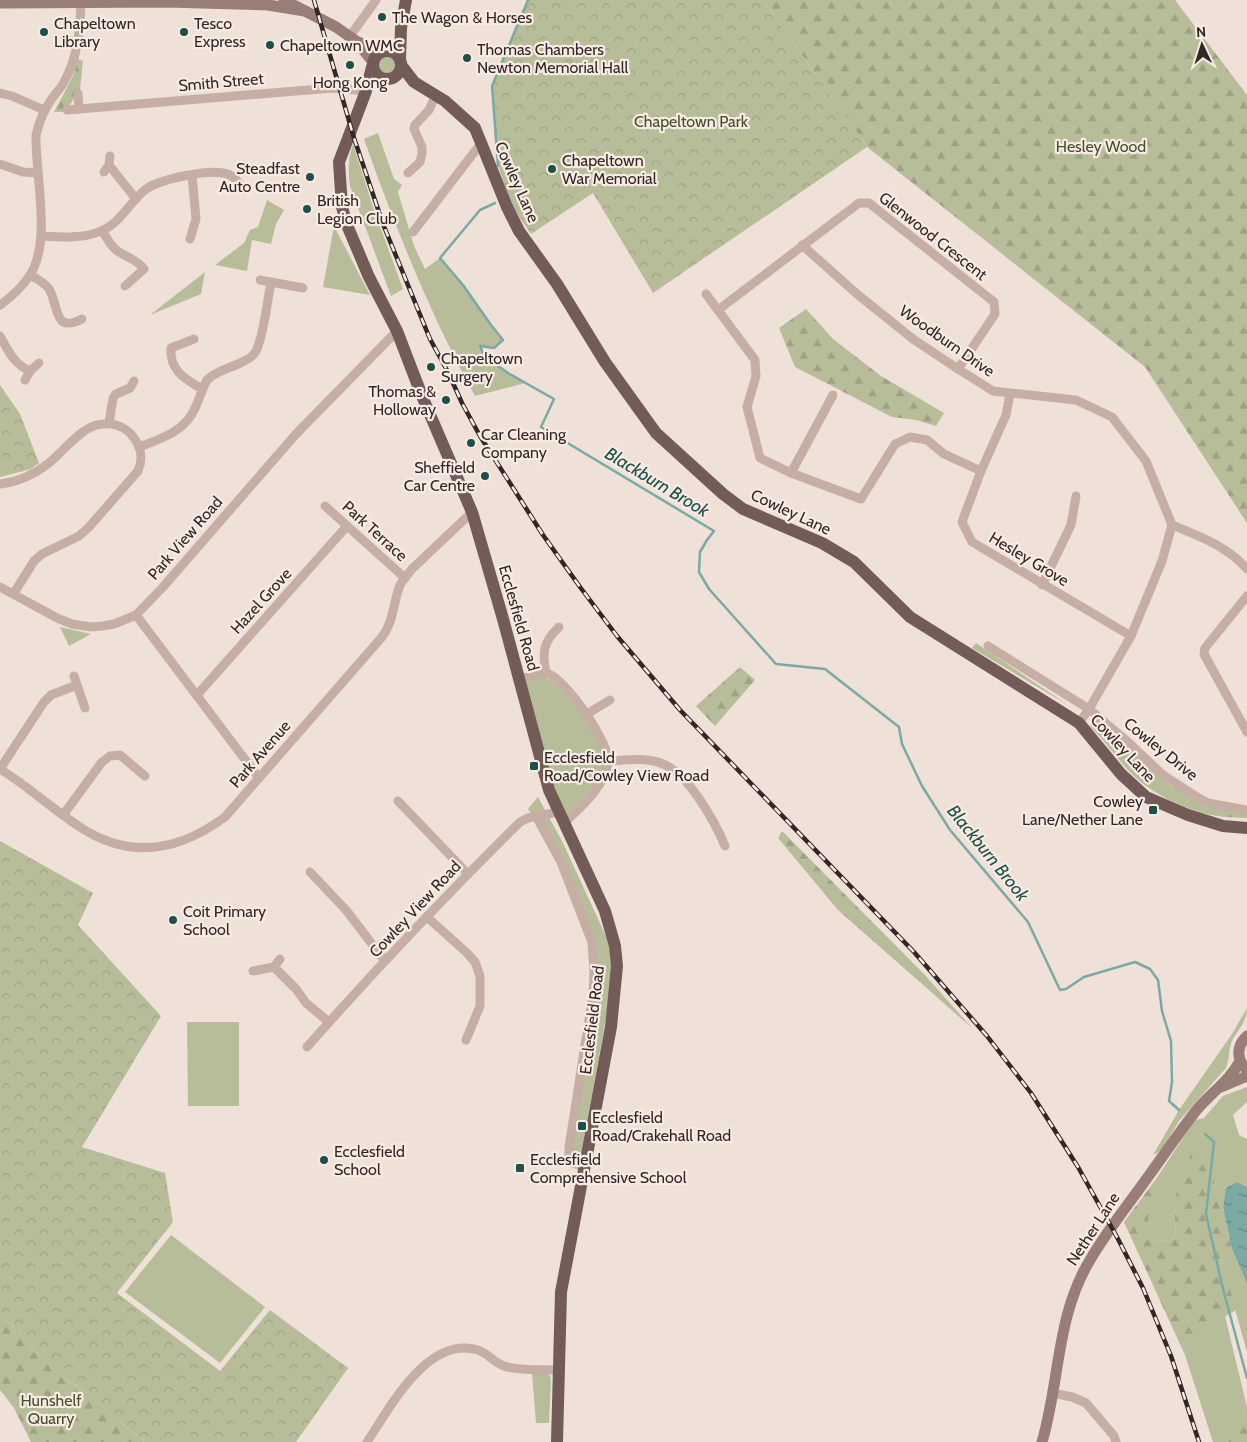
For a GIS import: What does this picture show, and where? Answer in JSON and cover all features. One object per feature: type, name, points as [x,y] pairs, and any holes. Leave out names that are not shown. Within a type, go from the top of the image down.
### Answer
[{"type":"main road","points":[[204,3],[219,0]]},
{"type":"main road","points":[[284,0],[353,38],[384,51],[395,53],[401,63]]},
{"type":"main road","points":[[366,91],[398,74],[401,63],[401,28],[406,0]]},
{"type":"main road","points":[[0,3],[240,2],[305,11]]},
{"type":"main road","points":[[372,64],[376,56],[394,41],[401,28]]},
{"type":"main road","points":[[353,38],[372,64],[377,75],[387,79]]},
{"type":"main road","name":"Cowley Lane","points":[[401,63],[414,82]]},
{"type":"main road","name":"Ecclesfield Road","points":[[372,64],[366,91],[339,162],[342,206],[347,225],[369,277],[397,331],[422,396],[472,512],[549,790],[605,911],[615,946],[617,966],[611,1027],[560,1292],[557,1442]]},
{"type":"main road","name":"Cowley Lane","points":[[387,79],[414,82],[436,94],[476,128],[507,207],[519,230],[557,284],[604,362],[656,433],[723,494],[743,509],[822,543],[854,562],[910,618],[1010,678],[1079,723],[1121,774],[1146,797],[1188,815],[1223,826],[1247,828]]},
{"type":"main road","points":[[1243,1065],[1239,1048],[1247,1036]]},
{"type":"main road","name":"Nether Lane","points":[[1042,1442],[1068,1308],[1078,1282],[1090,1260],[1196,1110],[1234,1071],[1243,1065]]},
{"type":"main road","name":"Nether Lane","points":[[1219,1088],[1247,1076]]},
{"type":"street","points":[[353,38],[376,0]]},
{"type":"street","points":[[0,305],[20,288],[30,275],[37,258],[41,236],[36,136],[44,110],[72,67],[77,48],[81,3]]},
{"type":"street","name":"Smith Street","points":[[67,110],[332,88],[366,91]]},
{"type":"street","points":[[0,93],[12,96],[44,110]]},
{"type":"street","points":[[78,93],[79,109]]},
{"type":"street","points":[[408,173],[420,162],[422,154],[422,147],[414,129],[415,125],[429,110],[436,94]]},
{"type":"street","points":[[413,232],[482,142]]},
{"type":"street","points":[[0,164],[23,172],[38,173]]},
{"type":"street","points":[[108,164],[136,199]]},
{"type":"street","points":[[41,236],[76,237],[102,231],[118,219],[144,191],[162,180],[210,173],[226,174],[234,178],[243,190]]},
{"type":"street","points":[[190,239],[196,220],[192,175]]},
{"type":"street","name":"Glenwood Crescent","points":[[718,310],[859,202],[869,203],[994,302],[995,314],[958,369]]},
{"type":"street","points":[[102,231],[113,248],[140,264],[144,269],[125,286]]},
{"type":"street","name":"Woodburn Drive","points":[[802,245],[899,328],[958,369],[994,391],[1076,400],[1112,418],[1146,461],[1172,525]]},
{"type":"street","points":[[30,275],[40,281],[50,291],[61,321],[75,323],[82,319]]},
{"type":"street","points":[[260,280],[303,288]]},
{"type":"street","points":[[139,447],[164,438],[184,425],[191,417],[202,389],[211,376],[251,357],[255,352],[262,329],[271,283]]},
{"type":"street","points":[[706,294],[755,360],[756,376],[747,407],[760,458],[791,473],[861,499],[895,444],[910,437],[927,440],[944,454],[981,471]]},
{"type":"street","name":"Park View Road","points":[[136,615],[164,587],[296,434],[397,331]]},
{"type":"street","points":[[0,336],[13,360],[20,367],[30,371]]},
{"type":"street","points":[[194,339],[172,348],[172,362],[176,371],[183,378],[202,389]]},
{"type":"street","points":[[25,380],[30,371],[39,363]]},
{"type":"street","points":[[109,423],[113,398],[116,394],[130,388],[134,380]]},
{"type":"street","name":"Hesley Grove","points":[[1010,394],[1006,415],[981,471],[962,522],[972,542],[1131,636]]},
{"type":"street","points":[[791,473],[833,395]]},
{"type":"street","points":[[0,484],[18,481],[28,476],[49,463],[74,438],[85,430],[102,423],[120,426],[127,430],[139,447],[142,455],[138,471],[102,513],[79,536],[42,554],[34,560],[14,593]]},
{"type":"street","points":[[1042,584],[1071,525],[1076,496]]},
{"type":"street","name":"Park Terrace","points":[[325,506],[405,578]]},
{"type":"street","name":"Park Avenue","points":[[0,769],[63,815],[97,837],[119,844],[144,848],[177,844],[202,833],[225,817],[388,629],[400,586],[405,578],[472,512]]},
{"type":"street","points":[[1079,723],[1131,636],[1162,561],[1172,525],[1212,541],[1247,569]]},
{"type":"street","name":"Hazel Grove","points":[[197,695],[347,526]]},
{"type":"street","points":[[0,587],[57,618],[91,627],[114,624],[136,615],[259,778]]},
{"type":"street","points":[[1247,596],[1205,648],[1204,654],[1247,732]]},
{"type":"street","points":[[546,674],[544,652],[550,636],[559,627]]},
{"type":"street","name":"Cowley Drive","points":[[988,646],[1089,709],[1130,743],[1164,775],[1197,797],[1208,803],[1247,810]]},
{"type":"street","points":[[519,680],[546,674],[557,679],[587,714],[604,742],[609,760],[603,780],[586,802],[561,818]]},
{"type":"street","points":[[74,676],[85,708]]},
{"type":"street","points":[[0,769],[44,702],[51,695],[77,685]]},
{"type":"street","points":[[587,714],[611,699]]},
{"type":"street","points":[[63,815],[102,762],[110,756],[120,755],[145,776]]},
{"type":"street","points":[[609,760],[648,760],[665,764],[684,779],[704,805],[719,830],[725,846]]},
{"type":"street","points":[[398,801],[468,874]]},
{"type":"street","name":"Cowley View Road","points":[[307,1047],[427,917],[520,822],[536,816],[561,818]]},
{"type":"street","name":"Ecclesfield Road","points":[[536,816],[561,862],[592,942],[593,994],[569,1147],[569,1157],[573,1163],[584,1167]]},
{"type":"street","points":[[310,872],[346,910],[386,961]]},
{"type":"street","points":[[427,917],[475,962],[480,976],[480,1006],[466,1040]]},
{"type":"street","points":[[253,971],[277,963],[306,1003],[329,1022]]},
{"type":"street","points":[[367,1442],[401,1392],[421,1368],[434,1357],[449,1350],[460,1348],[480,1350],[504,1366],[557,1370]]},
{"type":"street","points":[[1052,1393],[1072,1397],[1086,1403],[1114,1436],[1116,1442]]},
{"type":"green space","name":"Chapeltown Park","points":[[528,0],[763,0],[867,147],[653,293],[593,193],[531,234],[512,206],[498,166],[492,86]]},
{"type":"green space","name":"Hesley Wood","points":[[763,0],[1175,0],[1247,95],[1247,523],[1145,367],[867,147]]},
{"type":"green space","points":[[386,56],[392,59],[395,65],[392,71],[386,74],[380,71],[377,65],[380,59]]},
{"type":"green space","points":[[78,59],[83,61],[80,89],[75,90],[75,97],[65,112],[54,112],[73,76]]},
{"type":"green space","points":[[378,133],[394,179],[402,185],[398,192],[414,246],[425,269],[440,258],[463,285],[503,340],[494,348],[481,346],[485,357],[525,383],[475,396],[428,302],[376,172],[364,139]]},
{"type":"green space","points":[[353,144],[374,210],[403,289],[391,296],[350,186],[349,164]]},
{"type":"green space","points":[[267,200],[284,210],[276,224],[271,244],[252,240],[247,271],[215,265],[244,243],[250,230],[258,227]]},
{"type":"green space","points":[[334,226],[370,295],[323,287]]},
{"type":"green space","points":[[205,272],[201,294],[150,315]]},
{"type":"green space","points":[[806,309],[833,339],[881,376],[944,413],[936,426],[916,420],[892,417],[795,367],[779,328]]},
{"type":"green space","points":[[0,385],[20,414],[39,463],[31,469],[0,477]]},
{"type":"green space","points":[[60,627],[91,634],[69,646]]},
{"type":"green space","points":[[976,643],[1068,705],[972,648]]},
{"type":"green space","points":[[740,667],[755,680],[715,726],[696,706]]},
{"type":"green space","points":[[545,677],[567,695],[591,726],[603,754],[603,766],[599,778],[591,790],[564,817],[552,795],[522,682]]},
{"type":"green space","points":[[1096,715],[1138,757],[1171,786],[1208,803],[1205,814],[1164,797],[1136,778],[1090,726]]},
{"type":"green space","points":[[538,797],[563,843],[610,945],[612,967],[611,992],[580,1158],[574,1156],[572,1148],[597,970],[563,860],[528,809]]},
{"type":"green space","points":[[1208,803],[1247,807],[1247,818],[1205,814]]},
{"type":"green space","points":[[782,831],[925,975],[972,1028],[838,910],[778,838]]},
{"type":"green space","points":[[0,841],[93,893],[78,925],[161,1016],[82,1147],[165,1173],[173,1222],[117,1293],[220,1371],[270,1310],[348,1368],[296,1442],[144,1442],[82,1389],[57,1374],[4,1317],[0,1310]]},
{"type":"green space","points":[[1247,1008],[1244,1021],[1231,1044],[1226,1068],[1179,1121],[1161,1151],[1153,1155],[1179,1110],[1232,1034]]},
{"type":"green space","points":[[187,1022],[239,1022],[239,1106],[188,1106]]},
{"type":"green space","points":[[1247,1087],[1247,1102],[1233,1115],[1239,1135],[1247,1139],[1247,1187],[1237,1182],[1226,1188],[1214,1184],[1174,1203],[1176,1239],[1155,1242],[1147,1219],[1156,1179],[1195,1120],[1204,1118],[1223,1096]]},
{"type":"green space","points":[[1195,1147],[1216,1160],[1214,1184],[1226,1188],[1223,1207],[1232,1249],[1220,1255],[1236,1310],[1221,1319],[1185,1355],[1124,1222],[1156,1179],[1148,1220],[1155,1242],[1176,1239],[1174,1203],[1183,1170]]},
{"type":"green space","points":[[171,1235],[265,1307],[220,1363],[125,1292]]},
{"type":"green space","points":[[1232,1249],[1247,1284],[1247,1352],[1220,1255]]},
{"type":"green space","name":"Hunshelf Quarry","points":[[0,1310],[4,1317],[57,1374],[82,1389],[144,1442],[31,1442],[14,1408],[0,1390]]},
{"type":"green space","points":[[1225,1316],[1247,1407],[1227,1442],[1213,1442],[1185,1355]]},
{"type":"green space","points":[[545,1372],[550,1376],[551,1381],[549,1423],[536,1423],[532,1373]]},
{"type":"green space","points":[[1247,1407],[1247,1442],[1227,1442]]},
{"type":"water","points":[[1237,1182],[1247,1187],[1247,1284],[1232,1249],[1223,1207],[1226,1188]]},
{"type":"waterway","name":"Blackburn Brook","points":[[498,166],[492,86],[528,0]]},
{"type":"waterway","name":"Blackburn Brook","points":[[495,203],[480,210],[440,258],[463,285],[503,340],[494,348],[480,346],[485,357],[508,373],[554,399],[541,427],[714,531],[700,552],[699,572],[709,589],[776,664],[825,669],[899,727],[902,744],[922,786],[950,830],[1028,922],[1060,990],[1066,989],[1084,977],[1135,962],[1150,969],[1158,980],[1162,1011],[1171,1041],[1172,1082],[1169,1101],[1179,1110]]},
{"type":"waterway","points":[[1205,1134],[1214,1142],[1206,1214],[1222,1285],[1247,1378]]},
{"type":"railway","points":[[314,0],[354,138],[383,224],[430,339],[480,436],[543,535],[617,636],[680,710],[914,952],[987,1036],[1031,1093],[1078,1167],[1143,1288],[1171,1356],[1199,1442]]},
{"type":"place","name":"The Wagon & Horses","points":[[382,17]]},
{"type":"place","name":"Chapeltown Library","points":[[44,32]]},
{"type":"place","name":"Tesco Express","points":[[184,32]]},
{"type":"place","name":"Chapeltown WMC","points":[[270,45]]},
{"type":"place","name":"Thomas Chambers Newton Memorial Hall","points":[[467,58]]},
{"type":"place","name":"Hong Kong","points":[[350,65]]},
{"type":"place","name":"Chapeltown War Memorial","points":[[552,169]]},
{"type":"place","name":"Steadfast Auto Centre","points":[[310,177]]},
{"type":"place","name":"British Legion Club","points":[[307,209]]},
{"type":"place","name":"Chapeltown Surgery","points":[[431,367]]},
{"type":"place","name":"Thomas & Holloway","points":[[446,400]]},
{"type":"place","name":"Car Cleaning Company","points":[[471,443]]},
{"type":"place","name":"Sheffield Car Centre","points":[[485,476]]},
{"type":"place","name":"Ecclesfield Road/Cowley View Road","points":[[534,766]]},
{"type":"place","name":"Cowley Lane/Nether Lane","points":[[1153,810]]},
{"type":"place","name":"Coit Primary School","points":[[173,920]]},
{"type":"place","name":"Ecclesfield Road/Crakehall Road","points":[[582,1126]]},
{"type":"place","name":"Ecclesfield School","points":[[324,1160]]},
{"type":"place","name":"Ecclesfield Comprehensive School","points":[[520,1168]]}]
